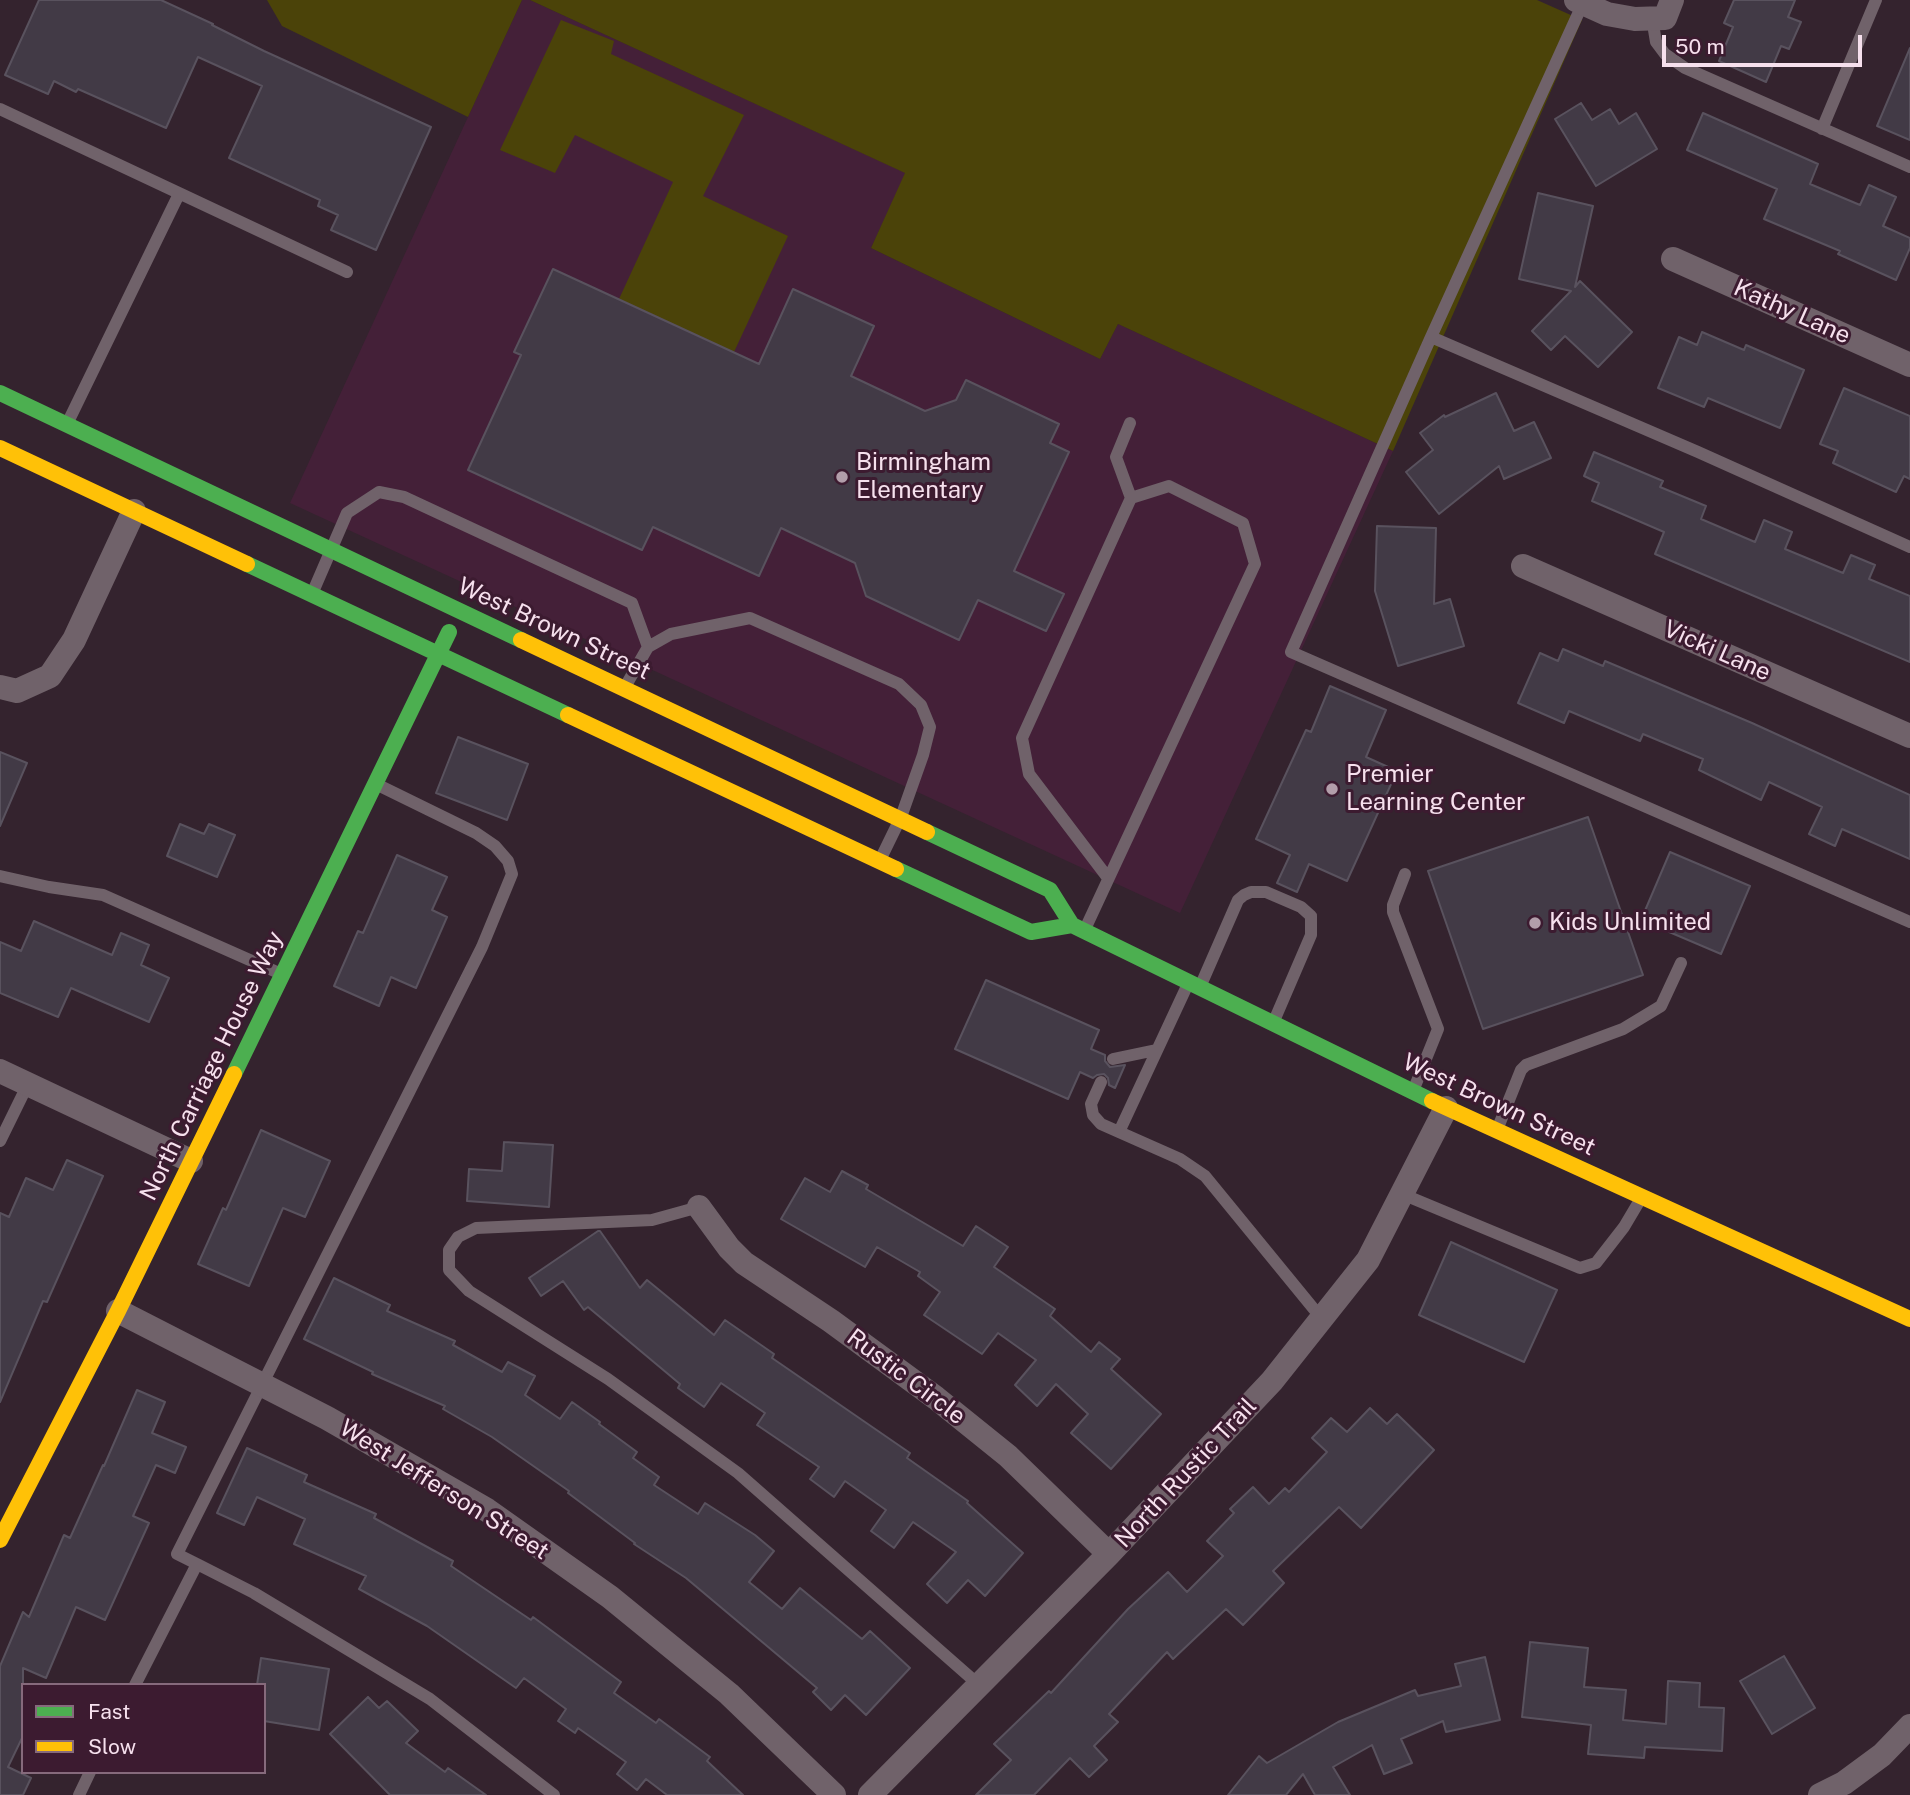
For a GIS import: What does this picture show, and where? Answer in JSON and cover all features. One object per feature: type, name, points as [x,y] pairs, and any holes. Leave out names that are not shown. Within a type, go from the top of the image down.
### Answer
[{"type":"main road","name":"West Brown Street","points":[[0,393],[901,817],[1050,890],[1078,928],[1446,1108],[1910,1319]]},
{"type":"main road","points":[[0,448],[1031,932],[1078,928]]},
{"type":"main road","name":"North Carriage House Way","points":[[0,1540],[118,1311],[460,610]]},
{"type":"street","points":[[1580,2],[1607,14],[1634,19],[1663,12]]},
{"type":"street","name":"Kathy Lane","points":[[1673,259],[1910,365]]},
{"type":"street","points":[[0,687],[17,691],[50,676],[74,640],[134,511]]},
{"type":"street","name":"Vicki Lane","points":[[1523,566],[1910,736]]},
{"type":"street","points":[[0,1071],[191,1161]]},
{"type":"street","name":"North Rustic Trail","points":[[870,1795],[1109,1554],[1272,1381],[1368,1260],[1446,1108]]},
{"type":"street","name":"Rustic Circle","points":[[699,1207],[729,1248],[744,1263],[831,1321],[936,1398],[1008,1456],[1109,1554]]},
{"type":"street","name":"West Jefferson Street","points":[[118,1311],[327,1418],[487,1510],[610,1597],[729,1694],[834,1795]]},
{"type":"street","points":[[1820,1795],[1844,1783],[1882,1755],[1910,1726]]},
{"type":"lane","points":[[1822,129],[1877,0]]},
{"type":"lane","points":[[1580,2],[1291,652],[1910,922]]},
{"type":"lane","points":[[1663,12],[1656,42],[1665,54],[1685,68],[1910,167]]},
{"type":"lane","points":[[0,109],[347,272]]},
{"type":"lane","points":[[66,424],[179,194]]},
{"type":"lane","points":[[1431,337],[1686,446],[1910,547]]},
{"type":"lane","points":[[1108,878],[1029,774],[1022,738],[1131,498],[1116,457],[1130,423]]},
{"type":"lane","points":[[1078,928],[1108,878],[1255,564],[1243,523],[1169,486],[1131,498]]},
{"type":"lane","points":[[312,594],[347,513],[379,492],[404,497],[632,603],[649,648]]},
{"type":"lane","points":[[625,687],[649,648],[671,634],[750,618],[899,684],[921,705],[930,727],[901,817],[880,861]]},
{"type":"lane","points":[[375,784],[476,833],[495,846],[508,861],[512,874],[482,947],[177,1554],[254,1593],[430,1699],[554,1795]]},
{"type":"lane","points":[[1405,874],[1393,905],[1393,912],[1438,1029],[1413,1091]]},
{"type":"lane","points":[[0,876],[103,895],[282,975]]},
{"type":"lane","points":[[1119,1132],[1156,1050],[1194,985],[1238,900],[1258,891],[1301,907],[1311,916],[1311,935],[1273,1023]]},
{"type":"lane","points":[[1497,1131],[1521,1070],[1526,1065],[1623,1029],[1661,1006],[1681,963]]},
{"type":"lane","points":[[1113,1059],[1156,1050]]},
{"type":"lane","points":[[1101,1082],[1091,1104],[1093,1115],[1101,1124],[1180,1159],[1205,1176],[1322,1319]]},
{"type":"lane","points":[[0,1141],[28,1084]]},
{"type":"lane","points":[[1402,1194],[1580,1268],[1596,1263],[1624,1227],[1642,1196]]},
{"type":"lane","points":[[699,1207],[652,1220],[476,1228],[458,1237],[449,1250],[449,1270],[470,1292],[608,1380],[738,1473],[979,1685]]},
{"type":"lane","points":[[136,1683],[197,1564]]},
{"type":"lane","points":[[79,1795],[89,1774]]},
{"type":"shaded area","points":[[267,0],[522,0],[468,117],[282,26]]},
{"type":"shaded area","name":"Birmingham Elementary","points":[[522,0],[530,0],[906,173],[871,248],[1100,359],[1118,324],[1393,451],[1180,913],[290,503]]},
{"type":"shaded area","points":[[530,0],[1537,0],[1582,20],[1393,451],[1118,324],[1100,359],[871,248],[905,173]]},
{"type":"shaded area","points":[[561,20],[614,41],[611,54],[744,115],[703,196],[788,236],[734,352],[619,299],[673,182],[575,135],[555,173],[500,150]]},
{"type":"building","points":[[39,0],[161,0],[264,51],[431,127],[376,250],[331,230],[338,215],[318,206],[320,200],[229,158],[262,86],[198,57],[166,128],[54,81],[48,94],[5,75]]},
{"type":"building","points":[[1734,0],[1795,0],[1788,17],[1801,22],[1789,49],[1781,46],[1766,82],[1719,61],[1733,27],[1724,23]]},
{"type":"building","points":[[1910,48],[1910,140],[1877,126]]},
{"type":"building","points":[[1581,103],[1592,120],[1610,109],[1619,124],[1636,113],[1657,149],[1596,186],[1555,119]]},
{"type":"building","points":[[1703,113],[1818,164],[1810,184],[1860,205],[1869,185],[1896,197],[1883,226],[1910,238],[1910,248],[1896,280],[1838,254],[1840,251],[1764,219],[1777,189],[1687,150]]},
{"type":"building","points":[[1538,193],[1593,206],[1575,287],[1580,281],[1632,332],[1598,367],[1565,336],[1551,350],[1532,331],[1571,291],[1519,279]]},
{"type":"building","points":[[553,269],[759,364],[793,289],[874,326],[851,376],[925,411],[956,400],[966,380],[1059,424],[1050,443],[1069,452],[1014,571],[1064,594],[1046,631],[978,600],[959,640],[866,596],[855,563],[781,528],[759,576],[653,527],[642,550],[468,470],[521,355],[514,352]]},
{"type":"building","points":[[1702,332],[1744,350],[1746,345],[1804,370],[1780,428],[1708,398],[1704,407],[1658,388],[1679,337],[1697,345]]},
{"type":"building","points":[[1844,388],[1910,416],[1910,479],[1904,476],[1896,492],[1833,463],[1838,451],[1820,444]]},
{"type":"building","points":[[1496,393],[1514,431],[1534,422],[1551,458],[1504,479],[1499,466],[1439,514],[1406,472],[1433,450],[1420,433],[1444,415],[1445,417]]},
{"type":"building","points":[[1594,452],[1663,481],[1660,487],[1706,506],[1701,519],[1755,542],[1764,520],[1792,532],[1785,549],[1843,573],[1851,555],[1875,565],[1869,579],[1910,596],[1910,662],[1655,554],[1664,532],[1592,501],[1599,483],[1584,476]]},
{"type":"building","points":[[1377,526],[1436,528],[1434,604],[1450,599],[1464,646],[1398,666],[1375,591]]},
{"type":"building","points":[[1563,649],[1603,666],[1605,661],[1752,723],[1910,795],[1910,859],[1842,829],[1835,846],[1809,834],[1822,807],[1769,782],[1761,800],[1699,770],[1703,759],[1643,734],[1640,741],[1569,711],[1564,723],[1518,703],[1540,653],[1558,661]]},
{"type":"building","points":[[1330,686],[1386,710],[1366,757],[1397,771],[1347,881],[1309,864],[1297,892],[1277,883],[1290,855],[1256,839],[1306,730],[1311,732]]},
{"type":"building","points":[[458,737],[528,764],[507,820],[436,793]]},
{"type":"building","points":[[0,752],[27,763],[0,826]]},
{"type":"building","name":"Kids Unlimited","points":[[1588,817],[1643,975],[1483,1029],[1428,871]]},
{"type":"building","points":[[180,824],[204,834],[209,824],[235,835],[217,877],[167,856]]},
{"type":"building","points":[[1670,852],[1750,886],[1721,954],[1641,920]]},
{"type":"building","points":[[397,855],[447,877],[432,910],[447,917],[416,988],[391,977],[379,1006],[334,986],[358,931],[363,933]]},
{"type":"building","points":[[34,921],[112,955],[121,933],[149,945],[141,965],[169,978],[149,1022],[71,988],[58,1017],[0,993],[0,942],[21,951]]},
{"type":"building","points":[[986,980],[1099,1030],[1091,1049],[1105,1055],[1105,1061],[1110,1067],[1125,1065],[1115,1088],[1109,1085],[1104,1074],[1093,1078],[1080,1072],[1068,1099],[955,1049]]},
{"type":"building","points":[[261,1130],[330,1161],[305,1217],[283,1208],[249,1286],[198,1264],[223,1208],[226,1210]]},
{"type":"building","points":[[504,1142],[553,1145],[549,1207],[467,1201],[469,1169],[502,1171]]},
{"type":"building","points":[[67,1160],[103,1176],[47,1302],[43,1301],[0,1402],[0,1213],[9,1217],[26,1178],[53,1190]]},
{"type":"building","points":[[842,1171],[868,1185],[866,1189],[963,1246],[976,1226],[1008,1247],[994,1267],[1055,1309],[1050,1316],[1091,1352],[1099,1342],[1120,1359],[1111,1369],[1161,1414],[1111,1469],[1071,1433],[1088,1414],[1056,1384],[1037,1406],[1015,1385],[1036,1360],[998,1333],[982,1354],[924,1315],[940,1292],[918,1276],[920,1272],[877,1247],[865,1267],[781,1219],[805,1178],[830,1192]]},
{"type":"building","points":[[598,1231],[640,1288],[647,1280],[714,1335],[725,1320],[774,1354],[772,1358],[910,1453],[907,1458],[968,1501],[967,1503],[1023,1553],[985,1596],[968,1580],[947,1603],[927,1584],[956,1552],[913,1522],[894,1548],[871,1531],[886,1510],[845,1481],[834,1497],[810,1479],[819,1467],[757,1425],[765,1413],[721,1383],[704,1407],[678,1388],[680,1384],[588,1307],[584,1310],[563,1281],[541,1296],[529,1278]]},
{"type":"building","points":[[1451,1242],[1557,1290],[1524,1362],[1419,1315]]},
{"type":"building","points":[[334,1278],[390,1305],[387,1311],[455,1341],[453,1345],[502,1372],[508,1362],[535,1376],[525,1395],[560,1419],[572,1402],[637,1452],[633,1458],[659,1477],[654,1485],[698,1514],[705,1503],[755,1535],[774,1551],[749,1582],[782,1609],[800,1588],[862,1639],[870,1631],[910,1668],[866,1715],[845,1695],[831,1710],[813,1692],[817,1688],[686,1578],[634,1544],[568,1493],[569,1491],[492,1437],[443,1409],[445,1406],[372,1374],[373,1372],[304,1339]]},
{"type":"building","points":[[137,1390],[165,1402],[152,1433],[186,1447],[175,1473],[156,1465],[133,1516],[149,1523],[105,1620],[76,1607],[46,1678],[23,1668],[21,1740],[8,1767],[31,1778],[23,1795],[0,1795],[0,1666],[23,1612],[29,1617],[64,1535],[70,1538]]},
{"type":"building","points":[[1370,1408],[1387,1424],[1397,1414],[1434,1450],[1361,1528],[1339,1507],[1273,1571],[1284,1583],[1243,1625],[1226,1609],[1173,1659],[1167,1652],[1109,1714],[1118,1722],[1094,1746],[1107,1760],[1089,1777],[1070,1758],[1034,1795],[976,1795],[1011,1760],[994,1744],[1049,1691],[1051,1693],[1128,1609],[1168,1572],[1187,1592],[1223,1556],[1207,1541],[1234,1513],[1230,1509],[1253,1487],[1269,1504],[1285,1488],[1289,1492],[1327,1452],[1312,1438],[1331,1418],[1347,1432]]},
{"type":"building","points":[[247,1448],[307,1475],[304,1482],[376,1514],[374,1518],[453,1561],[451,1566],[531,1620],[533,1617],[621,1682],[614,1693],[656,1723],[659,1719],[710,1757],[707,1761],[743,1795],[667,1795],[646,1779],[637,1790],[617,1774],[626,1762],[578,1728],[575,1733],[558,1721],[566,1709],[524,1678],[516,1688],[427,1626],[359,1589],[366,1576],[294,1544],[305,1519],[257,1497],[244,1525],[217,1513]]},
{"type":"building","points":[[1530,1642],[1588,1648],[1584,1687],[1626,1690],[1623,1720],[1666,1724],[1668,1681],[1700,1683],[1699,1707],[1724,1708],[1722,1751],[1645,1747],[1644,1758],[1588,1754],[1591,1725],[1522,1717]]},
{"type":"building","points":[[1784,1656],[1815,1708],[1772,1734],[1740,1681]]},
{"type":"building","points":[[1485,1657],[1500,1720],[1446,1732],[1443,1721],[1401,1739],[1412,1763],[1384,1774],[1372,1745],[1333,1767],[1350,1795],[1315,1795],[1303,1774],[1286,1795],[1228,1795],[1259,1756],[1267,1763],[1338,1722],[1415,1690],[1418,1696],[1461,1686],[1455,1664]]},
{"type":"building","points":[[261,1658],[329,1669],[319,1730],[266,1721],[266,1683],[257,1683]]},
{"type":"building","points":[[368,1697],[379,1708],[387,1701],[418,1731],[406,1743],[445,1772],[448,1768],[486,1795],[390,1795],[330,1734]]},
{"type":"traffic: fast","points":[[0,393],[521,640]]},
{"type":"traffic: fast","points":[[247,564],[568,715]]},
{"type":"traffic: fast","points":[[234,1074],[449,632]]},
{"type":"traffic: fast","points":[[927,832],[1050,890],[1072,925],[1432,1101]]},
{"type":"traffic: fast","points":[[896,869],[1031,932],[1072,925]]},
{"type":"traffic: slow","points":[[0,448],[247,564]]},
{"type":"traffic: slow","points":[[521,640],[927,832]]},
{"type":"traffic: slow","points":[[568,715],[896,869]]},
{"type":"traffic: slow","points":[[0,1540],[118,1311],[234,1074]]},
{"type":"traffic: slow","points":[[1432,1101],[1910,1319]]},
{"type":"place","name":"Birmingham Elementary","points":[[842,477]]},
{"type":"place","name":"Premier Learning Center","points":[[1332,789]]},
{"type":"place","name":"Kids Unlimited","points":[[1535,923]]}]
